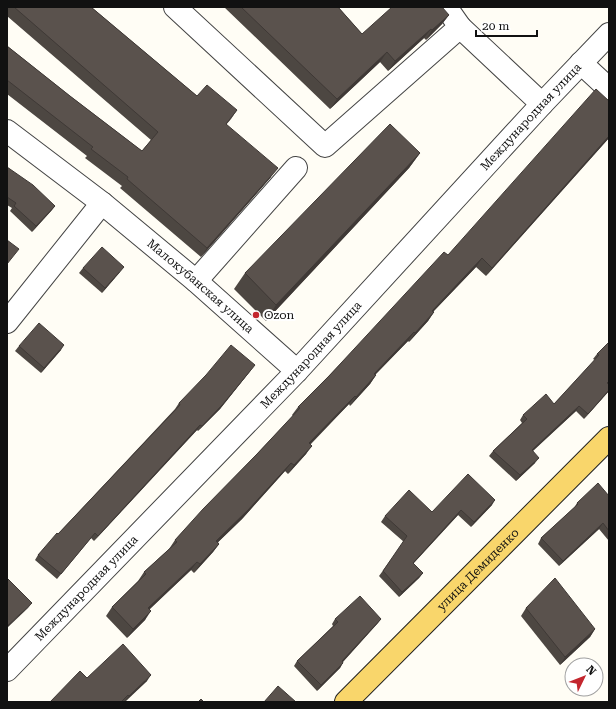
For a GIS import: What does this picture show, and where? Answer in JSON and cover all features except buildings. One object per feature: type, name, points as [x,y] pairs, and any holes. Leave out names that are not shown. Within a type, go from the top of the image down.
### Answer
[{"type":"main road","name":"улица Демиденко","points":[[346,702],[607,444]]},
{"type":"street","points":[[175,7],[325,146],[460,27]]},
{"type":"street","points":[[446,7],[460,27],[542,104]]},
{"type":"street","name":"Международная улица","points":[[7,670],[297,371],[542,104],[609,34]]},
{"type":"street","points":[[582,63],[609,89]]},
{"type":"street","name":"Малокубанская улица","points":[[7,131],[102,203],[196,282],[297,371]]},
{"type":"street","points":[[196,282],[296,168]]},
{"type":"street","points":[[7,322],[102,203]]},
{"type":"place","name":"Ozon","points":[[256,315]]}]
